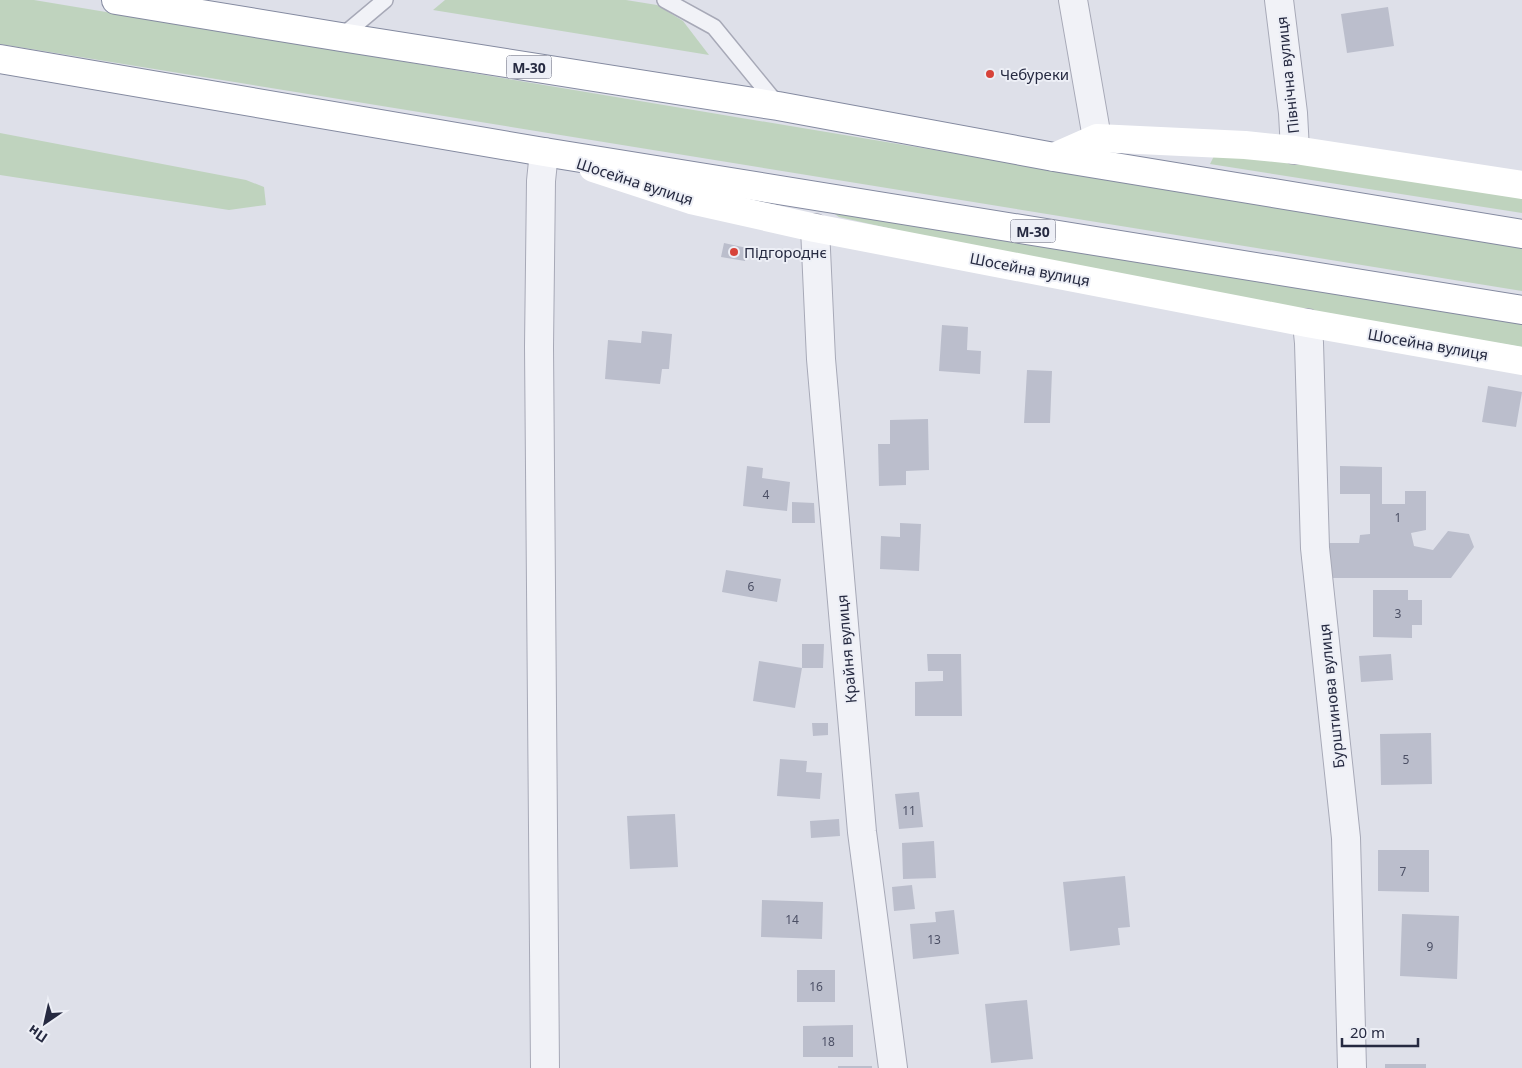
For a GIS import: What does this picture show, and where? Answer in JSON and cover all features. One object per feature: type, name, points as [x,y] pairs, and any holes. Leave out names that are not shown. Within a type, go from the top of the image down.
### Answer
[{"type":"main road","name":"М-30","points":[[116,0],[213,9],[341,37],[778,106],[1054,157],[1522,234]]},
{"type":"main road","name":"М-30","points":[[0,59],[544,152],[1522,310]]},
{"type":"main road","points":[[1054,157],[1097,138],[1245,144],[1522,185]]},
{"type":"main road","name":"Шосейна вулиця","points":[[544,152],[691,200],[815,228],[1306,323],[1522,361]]},
{"type":"street","points":[[1073,0],[1097,138]]},
{"type":"street","name":"Північна вулиця","points":[[1279,0],[1293,113],[1294,150]]},
{"type":"street","points":[[544,152],[539,347],[545,1068]]},
{"type":"street","name":"Крайня вулиця","points":[[815,228],[820,359],[862,832],[893,1068]]},
{"type":"street","name":"Бурштинова вулиця","points":[[1306,323],[1309,344],[1315,548],[1346,838],[1352,1068]]},
{"type":"lane","points":[[341,37],[385,0]]},
{"type":"lane","points":[[665,0],[714,27],[778,106]]},
{"type":"green space","points":[[0,0],[34,0],[1522,248],[1522,291],[0,44]]},
{"type":"green space","points":[[445,0],[626,0],[657,5],[683,21],[709,55],[433,10]]},
{"type":"green space","points":[[0,133],[246,180],[264,187],[266,205],[229,210],[0,175]]},
{"type":"green space","points":[[1216,152],[1522,194],[1522,213],[1210,164]]},
{"type":"green space","points":[[829,210],[1522,322],[1522,347],[1337,317],[1012,256],[839,217]]},
{"type":"building","points":[[1388,7],[1394,46],[1347,53],[1341,14]]},
{"type":"building","name":"Підгороднє","points":[[724,243],[747,248],[745,261],[721,257]]},
{"type":"building","points":[[942,325],[968,327],[967,350],[981,351],[980,374],[939,371]]},
{"type":"building","points":[[642,331],[672,334],[669,369],[662,369],[660,384],[605,379],[608,340],[641,343]]},
{"type":"building","points":[[1027,370],[1052,371],[1050,423],[1024,423]]},
{"type":"building","points":[[1488,386],[1522,392],[1516,427],[1482,422]]},
{"type":"building","points":[[928,419],[929,470],[906,471],[906,485],[879,486],[878,444],[890,444],[890,420]]},
{"type":"building","points":[[747,466],[763,468],[762,478],[790,482],[787,511],[743,506]]},
{"type":"building","points":[[1340,466],[1382,467],[1382,504],[1405,504],[1405,491],[1426,491],[1426,530],[1411,533],[1414,546],[1433,550],[1448,531],[1469,534],[1474,547],[1451,578],[1327,578],[1327,543],[1359,543],[1360,535],[1370,534],[1370,494],[1340,494]]},
{"type":"building","points":[[792,502],[814,503],[815,523],[792,523]]},
{"type":"building","points":[[900,523],[921,524],[919,571],[880,569],[881,536],[900,537]]},
{"type":"building","points":[[726,570],[781,579],[777,602],[722,592]]},
{"type":"building","points":[[1373,590],[1408,590],[1408,600],[1422,600],[1422,625],[1412,625],[1412,638],[1373,637]]},
{"type":"building","points":[[802,644],[824,644],[823,668],[802,668]]},
{"type":"building","points":[[927,654],[961,654],[962,716],[915,716],[915,682],[943,681],[943,671],[928,671]]},
{"type":"building","points":[[1391,654],[1393,680],[1361,682],[1359,656]]},
{"type":"building","points":[[759,661],[802,668],[795,708],[753,701]]},
{"type":"building","points":[[812,723],[828,723],[828,735],[813,736]]},
{"type":"building","points":[[1431,733],[1432,784],[1381,785],[1380,734]]},
{"type":"building","points":[[780,759],[807,761],[806,772],[822,773],[820,799],[777,796]]},
{"type":"building","points":[[919,792],[923,827],[899,829],[895,794]]},
{"type":"building","points":[[675,814],[678,867],[630,869],[627,816]]},
{"type":"building","points":[[839,819],[840,836],[811,838],[810,821]]},
{"type":"building","points":[[934,841],[936,878],[903,879],[902,843]]},
{"type":"building","points":[[1378,850],[1429,850],[1429,892],[1378,891]]},
{"type":"building","points":[[1125,876],[1130,927],[1118,928],[1120,945],[1070,951],[1063,882]]},
{"type":"building","points":[[912,885],[915,909],[894,911],[892,887]]},
{"type":"building","points":[[762,900],[823,902],[822,939],[761,937]]},
{"type":"building","points":[[954,910],[959,954],[913,959],[910,924],[936,922],[935,912]]},
{"type":"building","points":[[1402,914],[1459,916],[1457,979],[1400,976]]},
{"type":"building","points":[[797,970],[835,970],[835,1002],[797,1002]]},
{"type":"building","points":[[1027,1000],[1033,1059],[991,1063],[985,1004]]},
{"type":"building","points":[[853,1025],[853,1057],[803,1057],[803,1026]]},
{"type":"building","points":[[1385,1064],[1426,1064],[1426,1068],[1385,1068]]},
{"type":"building","points":[[838,1066],[872,1066],[872,1068],[838,1068]]},
{"type":"place","name":"Чебуреки","points":[[990,74]]},
{"type":"place","name":"Підгороднє","points":[[734,252]]}]
